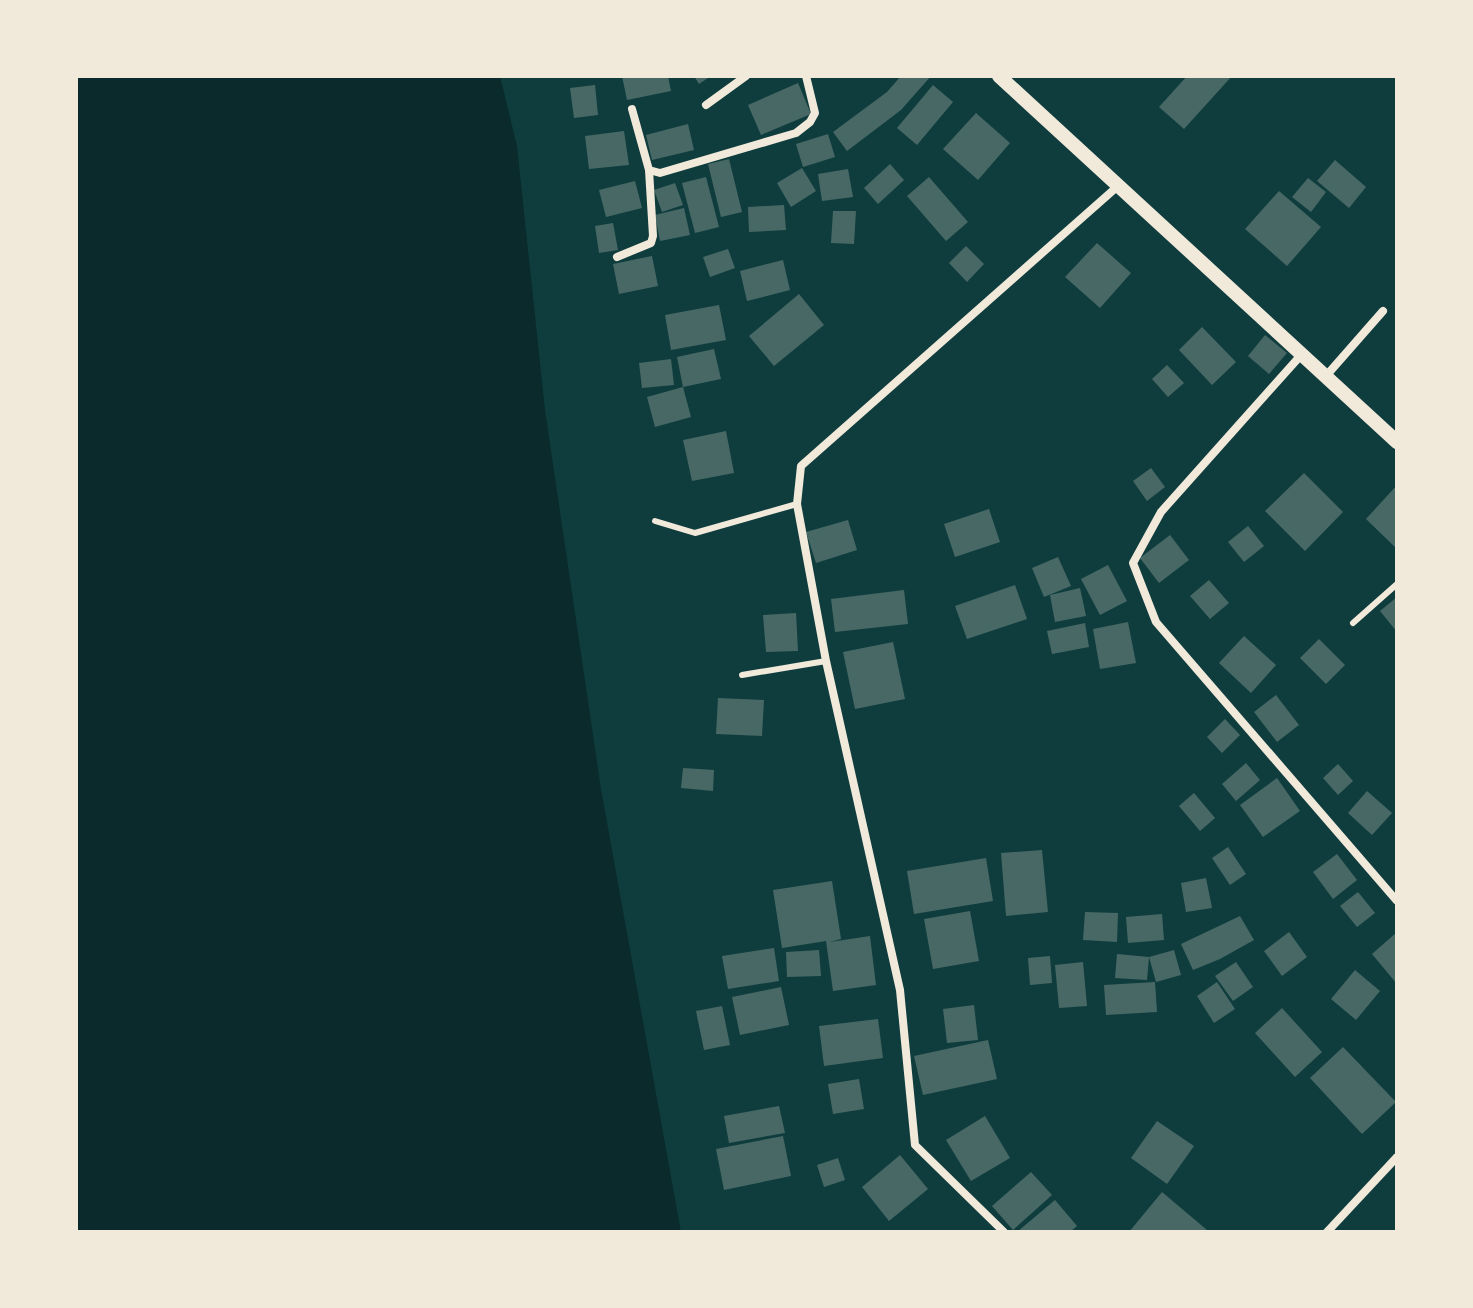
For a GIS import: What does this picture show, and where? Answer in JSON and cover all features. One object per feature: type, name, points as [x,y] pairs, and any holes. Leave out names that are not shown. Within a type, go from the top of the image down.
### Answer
[{"type":"street","points":[[706,105],[746,76]]},
{"type":"street","points":[[649,170],[660,173],[796,133],[810,122],[815,113],[806,76]]},
{"type":"street","points":[[999,76],[1397,442]]},
{"type":"street","points":[[617,257],[651,243],[653,236],[649,170],[632,109]]},
{"type":"street","points":[[1004,1232],[915,1145],[900,990],[826,661],[797,504],[801,466],[1118,186]]},
{"type":"street","points":[[1326,376],[1383,311]]},
{"type":"street","points":[[1302,354],[1161,512],[1133,563],[1156,622],[1397,901]]},
{"type":"street","points":[[1327,1232],[1397,1157]]},
{"type":"lane","points":[[655,521],[695,533],[797,504]]},
{"type":"lane","points":[[1353,623],[1397,584]]},
{"type":"lane","points":[[742,675],[826,661]]},
{"type":"water","points":[[76,76],[500,76],[517,146],[545,410],[601,789],[681,1232],[76,1232]]},
{"type":"building","points":[[622,76],[668,76],[671,91],[627,100]]},
{"type":"building","points":[[694,76],[711,76],[699,84]]},
{"type":"building","points":[[901,76],[931,76],[901,110],[847,151],[833,132],[887,92]]},
{"type":"building","points":[[1187,76],[1232,76],[1184,129],[1159,107]]},
{"type":"building","points":[[798,83],[811,114],[761,135],[748,105]]},
{"type":"building","points":[[595,85],[598,115],[574,118],[570,88]]},
{"type":"building","points":[[933,85],[953,102],[917,145],[897,128]]},
{"type":"building","points":[[976,113],[1010,143],[978,180],[943,149]]},
{"type":"building","points":[[688,124],[694,150],[652,160],[646,135]]},
{"type":"building","points":[[624,131],[629,165],[589,169],[585,136]]},
{"type":"building","points":[[828,134],[835,157],[803,167],[796,144]]},
{"type":"building","points":[[729,159],[742,212],[721,217],[708,164]]},
{"type":"building","points":[[1335,160],[1366,187],[1349,208],[1317,181]]},
{"type":"building","points":[[890,164],[904,180],[878,204],[864,188]]},
{"type":"building","points":[[802,168],[816,191],[791,207],[777,183]]},
{"type":"building","points":[[848,169],[853,197],[822,201],[818,174]]},
{"type":"building","points":[[706,177],[719,227],[695,233],[682,183]]},
{"type":"building","points":[[929,177],[968,222],[946,241],[907,196]]},
{"type":"building","points":[[1308,178],[1326,192],[1311,212],[1292,197]]},
{"type":"building","points":[[635,181],[642,208],[606,217],[599,190]]},
{"type":"building","points":[[675,183],[683,205],[662,212],[654,190]]},
{"type":"building","points":[[1279,191],[1321,227],[1287,266],[1245,229]]},
{"type":"building","points":[[784,205],[786,230],[749,232],[748,207]]},
{"type":"building","points":[[684,208],[690,235],[660,241],[655,215]]},
{"type":"building","points":[[833,211],[856,211],[854,244],[831,243]]},
{"type":"building","points":[[613,223],[618,250],[599,253],[595,226]]},
{"type":"building","points":[[1097,243],[1131,273],[1100,308],[1065,277]]},
{"type":"building","points":[[966,246],[984,264],[967,282],[949,263]]},
{"type":"building","points":[[728,249],[735,268],[710,277],[703,257]]},
{"type":"building","points":[[652,256],[658,286],[619,294],[613,264]]},
{"type":"building","points":[[783,260],[790,290],[747,301],[740,271]]},
{"type":"building","points":[[799,294],[824,325],[774,366],[749,336]]},
{"type":"building","points":[[719,305],[726,340],[671,350],[665,315]]},
{"type":"building","points":[[1202,327],[1236,362],[1212,385],[1179,350]]},
{"type":"building","points":[[1265,335],[1287,353],[1269,374],[1248,356]]},
{"type":"building","points":[[714,349],[721,379],[683,387],[677,357]]},
{"type":"building","points":[[671,359],[674,385],[642,388],[639,363]]},
{"type":"building","points":[[1167,365],[1184,383],[1168,397],[1152,379]]},
{"type":"building","points":[[683,387],[691,417],[655,427],[647,397]]},
{"type":"building","points":[[726,431],[734,473],[692,481],[683,440]]},
{"type":"building","points":[[1151,468],[1165,487],[1147,501],[1133,481]]},
{"type":"building","points":[[1304,473],[1343,512],[1305,551],[1265,511]]},
{"type":"building","points":[[1397,485],[1397,549],[1366,519]]},
{"type":"building","points":[[989,509],[1000,542],[955,557],[944,524]]},
{"type":"building","points":[[848,520],[857,550],[816,563],[806,532]]},
{"type":"building","points":[[1248,526],[1264,546],[1244,562],[1228,542]]},
{"type":"building","points":[[1170,535],[1189,560],[1159,583],[1140,558]]},
{"type":"building","points":[[1058,557],[1071,586],[1044,597],[1032,568]]},
{"type":"building","points":[[1108,565],[1127,601],[1100,615],[1081,579]]},
{"type":"building","points":[[1209,580],[1229,603],[1210,619],[1190,596]]},
{"type":"building","points":[[1015,585],[1027,619],[967,639],[955,606]]},
{"type":"building","points":[[1080,588],[1086,616],[1055,622],[1050,595]]},
{"type":"building","points":[[904,590],[908,624],[835,632],[831,599]]},
{"type":"building","points":[[1397,597],[1397,632],[1380,611]]},
{"type":"building","points":[[796,613],[798,651],[766,652],[763,615]]},
{"type":"building","points":[[1128,622],[1136,663],[1100,669],[1093,629]]},
{"type":"building","points":[[1085,623],[1089,647],[1052,654],[1047,631]]},
{"type":"building","points":[[1244,636],[1276,665],[1251,693],[1219,663]]},
{"type":"building","points":[[1319,639],[1345,665],[1326,684],[1300,658]]},
{"type":"building","points":[[893,642],[905,699],[855,709],[843,652]]},
{"type":"building","points":[[1276,695],[1299,725],[1277,742],[1254,712]]},
{"type":"building","points":[[718,698],[764,700],[762,736],[716,734]]},
{"type":"building","points":[[1225,719],[1240,735],[1222,753],[1207,737]]},
{"type":"building","points":[[1246,763],[1260,780],[1236,801],[1222,784]]},
{"type":"building","points":[[1338,764],[1353,781],[1338,795],[1323,778]]},
{"type":"building","points":[[683,768],[714,770],[713,791],[681,788]]},
{"type":"building","points":[[1277,778],[1300,811],[1263,837],[1240,805]]},
{"type":"building","points":[[1367,791],[1392,813],[1372,835],[1348,813]]},
{"type":"building","points":[[1194,793],[1215,818],[1200,831],[1179,806]]},
{"type":"building","points":[[1228,847],[1246,874],[1230,885],[1212,858]]},
{"type":"building","points":[[1042,850],[1048,912],[1006,916],[1001,853]]},
{"type":"building","points":[[1337,854],[1357,880],[1333,899],[1313,872]]},
{"type":"building","points":[[986,858],[993,901],[914,914],[907,871]]},
{"type":"building","points":[[1206,878],[1212,908],[1186,912],[1181,883]]},
{"type":"building","points":[[832,881],[841,939],[830,942],[870,936],[876,985],[833,991],[826,941],[782,948],[773,890]]},
{"type":"building","points":[[1358,892],[1375,913],[1357,927],[1340,906]]},
{"type":"building","points":[[970,911],[979,961],[933,969],[924,919]]},
{"type":"building","points":[[1085,912],[1118,913],[1117,942],[1083,940]]},
{"type":"building","points":[[1162,914],[1164,940],[1128,943],[1126,917]]},
{"type":"building","points":[[1240,916],[1254,940],[1193,970],[1181,944]]},
{"type":"building","points":[[1289,932],[1307,957],[1282,976],[1264,951]]},
{"type":"building","points":[[1397,932],[1397,984],[1372,954]]},
{"type":"building","points":[[774,948],[779,981],[728,989],[722,956]]},
{"type":"building","points":[[819,950],[821,976],[787,977],[786,952]]},
{"type":"building","points":[[1174,950],[1181,975],[1156,982],[1149,957]]},
{"type":"building","points":[[1117,954],[1149,957],[1147,980],[1115,978]]},
{"type":"building","points":[[1050,956],[1052,983],[1030,985],[1028,958]]},
{"type":"building","points":[[1083,962],[1087,1006],[1059,1008],[1055,965]]},
{"type":"building","points":[[1236,962],[1253,987],[1233,1001],[1215,976]]},
{"type":"building","points":[[1355,970],[1380,991],[1356,1020],[1331,999]]},
{"type":"building","points":[[1155,982],[1157,1012],[1106,1015],[1104,985]]},
{"type":"building","points":[[1217,982],[1235,1009],[1214,1023],[1197,996]]},
{"type":"building","points":[[781,987],[789,1025],[740,1035],[732,997]]},
{"type":"building","points":[[974,1005],[978,1040],[947,1043],[943,1009]]},
{"type":"building","points":[[722,1006],[730,1045],[704,1050],[696,1011]]},
{"type":"building","points":[[1282,1008],[1322,1052],[1295,1077],[1255,1033]]},
{"type":"building","points":[[878,1019],[883,1058],[824,1066],[819,1026]]},
{"type":"building","points":[[988,1040],[997,1079],[923,1095],[914,1056]]},
{"type":"building","points":[[1343,1047],[1396,1102],[1362,1134],[1310,1078]]},
{"type":"building","points":[[859,1079],[864,1109],[833,1114],[828,1084]]},
{"type":"building","points":[[779,1106],[785,1133],[729,1143],[724,1116]]},
{"type":"building","points":[[985,1116],[1010,1158],[971,1181],[946,1140]]},
{"type":"building","points":[[1157,1121],[1194,1146],[1167,1184],[1131,1158]]},
{"type":"building","points":[[783,1136],[791,1176],[724,1190],[716,1149]]},
{"type":"building","points":[[900,1155],[928,1189],[889,1221],[862,1187]]},
{"type":"building","points":[[838,1158],[845,1180],[824,1187],[817,1165]]},
{"type":"building","points":[[1031,1172],[1052,1195],[1013,1230],[992,1206]]},
{"type":"building","points":[[1162,1192],[1207,1230],[1129,1232]]},
{"type":"building","points":[[1055,1200],[1077,1226],[1070,1232],[1017,1232]]}]
